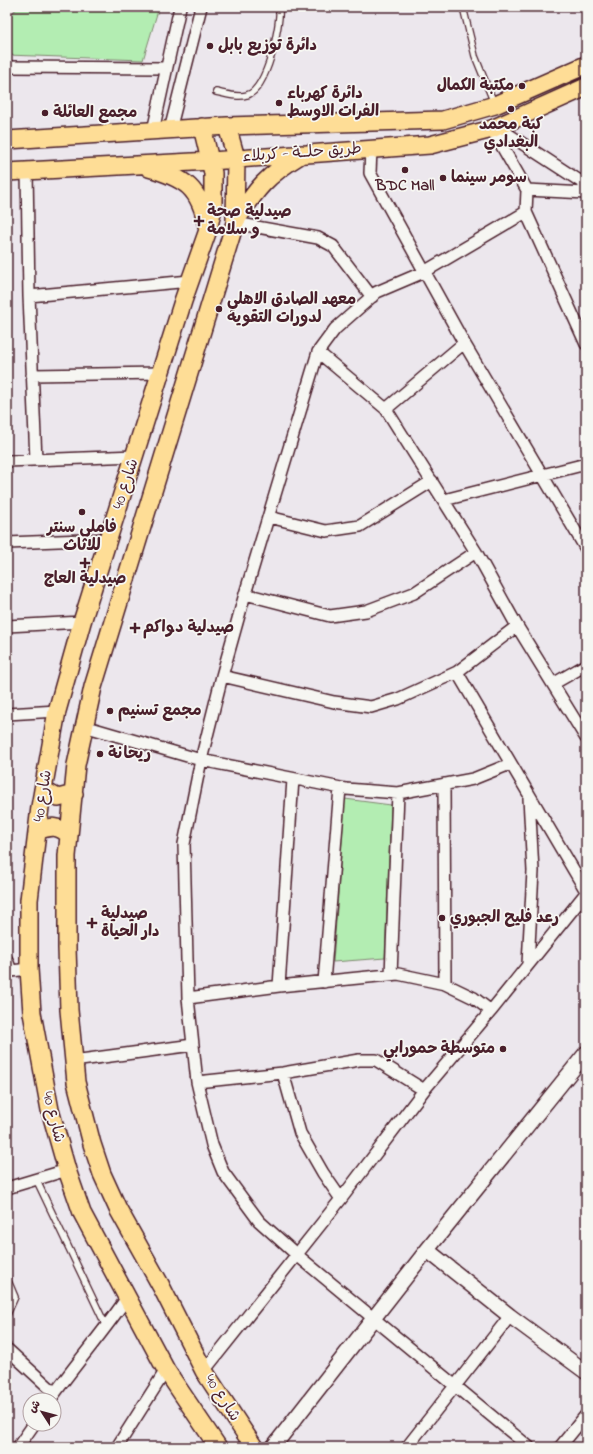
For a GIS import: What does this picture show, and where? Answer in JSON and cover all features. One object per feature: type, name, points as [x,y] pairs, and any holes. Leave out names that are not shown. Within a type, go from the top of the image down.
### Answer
[{"type":"main road","name":"طريق حلــة - كربلاء","points":[[7,140],[154,123],[202,128],[444,120],[495,105],[586,65]]},
{"type":"main road","name":"طريق حلــة - كربلاء","points":[[7,172],[211,161],[430,145],[494,128],[586,86]]},
{"type":"main road","name":"شارع 40","points":[[227,126],[236,158],[235,223],[100,659],[84,726],[76,766],[67,856],[66,948],[73,1062],[79,1096],[102,1174],[118,1209],[161,1286],[204,1371],[254,1447]]},
{"type":"main road","name":"شارع 40","points":[[202,128],[213,173],[213,208],[208,230],[190,280],[162,373],[82,622],[57,711],[43,790],[29,900],[29,969],[32,1013],[50,1110],[67,1170],[82,1213],[128,1296],[166,1370],[218,1447]]},
{"type":"main road","points":[[235,223],[263,182],[288,162],[305,153]]},
{"type":"main road","points":[[137,165],[170,174],[183,180],[191,187],[202,205],[208,230]]},
{"type":"main road","points":[[43,790],[58,798],[74,794]]},
{"type":"main road","points":[[37,831],[55,826],[63,829],[69,834]]},
{"type":"street","points":[[154,123],[165,68],[180,7]]},
{"type":"street","points":[[172,124],[201,7]]},
{"type":"street","points":[[7,67],[165,68]]},
{"type":"street","points":[[494,128],[586,185]]},
{"type":"street","points":[[494,128],[527,190],[526,212],[586,344]]},
{"type":"street","points":[[371,149],[370,173],[464,343],[541,476],[586,549]]},
{"type":"street","points":[[27,172],[29,296],[36,460]]},
{"type":"street","points":[[527,190],[586,193]]},
{"type":"street","points":[[526,212],[424,272],[377,292],[335,329],[318,352],[245,594],[222,676],[201,760],[184,844],[188,998],[197,1082],[212,1145],[224,1172],[259,1221],[297,1255],[529,1447]]},
{"type":"street","points":[[235,223],[318,238],[333,246],[372,297]]},
{"type":"street","points":[[29,296],[190,280]]},
{"type":"street","points":[[386,409],[464,343]]},
{"type":"street","points":[[318,352],[386,409],[476,552],[517,626],[586,738]]},
{"type":"street","points":[[32,375],[162,373]]},
{"type":"street","points":[[7,461],[135,456]]},
{"type":"street","points":[[444,500],[586,464]]},
{"type":"street","points":[[269,517],[326,531],[360,526],[432,481]]},
{"type":"street","points":[[7,543],[109,539]]},
{"type":"street","points":[[245,594],[330,616],[366,611],[414,593],[476,552]]},
{"type":"street","points":[[7,626],[82,622]]},
{"type":"street","points":[[222,676],[334,702],[372,707],[398,699],[457,672],[517,626]]},
{"type":"street","points":[[553,684],[586,665]]},
{"type":"street","points":[[204,1371],[341,1199],[424,1090],[491,1011],[586,892],[457,672]]},
{"type":"street","points":[[7,714],[57,711]]},
{"type":"street","points":[[84,726],[201,760],[340,788],[398,793],[473,779],[510,764]]},
{"type":"street","points":[[279,986],[293,779]]},
{"type":"street","points":[[444,784],[446,984]]},
{"type":"street","points":[[324,982],[340,788]]},
{"type":"street","points":[[391,975],[398,793]]},
{"type":"street","points":[[528,964],[533,871],[529,795]]},
{"type":"street","points":[[7,960],[9,972],[29,969]]},
{"type":"street","points":[[188,998],[279,986],[398,974],[446,984],[474,998],[491,1011]]},
{"type":"street","points":[[73,1062],[193,1045]]},
{"type":"street","points":[[273,1447],[427,1250],[586,1053]]},
{"type":"street","points":[[197,1082],[283,1073],[359,1060],[376,1060],[424,1090]]},
{"type":"street","points":[[283,1073],[300,1133],[323,1173],[341,1199]]},
{"type":"street","points":[[7,1188],[67,1170]]},
{"type":"street","points":[[427,1250],[510,1316],[586,1372]]},
{"type":"street","points":[[57,1392],[107,1328],[128,1296]]},
{"type":"street","points":[[407,1447],[510,1316]]},
{"type":"street","points":[[7,1349],[48,1392]]},
{"type":"street","points":[[117,1447],[166,1370]]},
{"type":"street","points":[[560,1447],[586,1415]]},
{"type":"street","points":[[18,1447],[28,1432]]},
{"type":"lane","points":[[216,92],[231,95],[248,95],[260,84],[276,40],[279,7]]},
{"type":"lane","points":[[463,7],[474,56],[495,105]]},
{"type":"lane","points":[[36,1179],[107,1328]]},
{"type":"lane","points":[[7,1278],[15,1297],[7,1315]]},
{"type":"green space","points":[[18,7],[159,7],[143,60],[7,55],[7,19]]},
{"type":"green space","points":[[345,799],[391,805],[385,958],[333,962]]},
{"type":"place","name":"دائرة توزيع بابل","points":[[210,46]]},
{"type":"place","name":"مكتبة الكمال","points":[[522,86]]},
{"type":"place","name":"دائرة كهرباء الفرات الاوسط","points":[[279,103]]},
{"type":"place","name":"كبة محمد البغدادي","points":[[511,109]]},
{"type":"place","name":"مجمع العائلة","points":[[45,113]]},
{"type":"place","name":"BDC Mall","points":[[405,170]]},
{"type":"place","name":"سومر سينما","points":[[443,178]]},
{"type":"place","name":"صيدلية صحة و سلامة","points":[[199,221]]},
{"type":"place","name":"معهد الصادق الاهلي لدورات التقويه","points":[[219,309]]},
{"type":"place","name":"فاملي سنتر للاثاث","points":[[82,512]]},
{"type":"place","name":"صيدلية العاج","points":[[85,563]]},
{"type":"place","name":"صيدلية دواكم","points":[[135,628]]},
{"type":"place","name":"مجمع تسنيم","points":[[110,711]]},
{"type":"place","name":"ريحانة","points":[[100,754]]},
{"type":"place","name":"رعد فليح الجبوري","points":[[442,918]]},
{"type":"place","name":"صيدلية دار الحياة","points":[[92,923]]},
{"type":"place","name":"متوسطة حمورابي","points":[[503,1049]]}]
